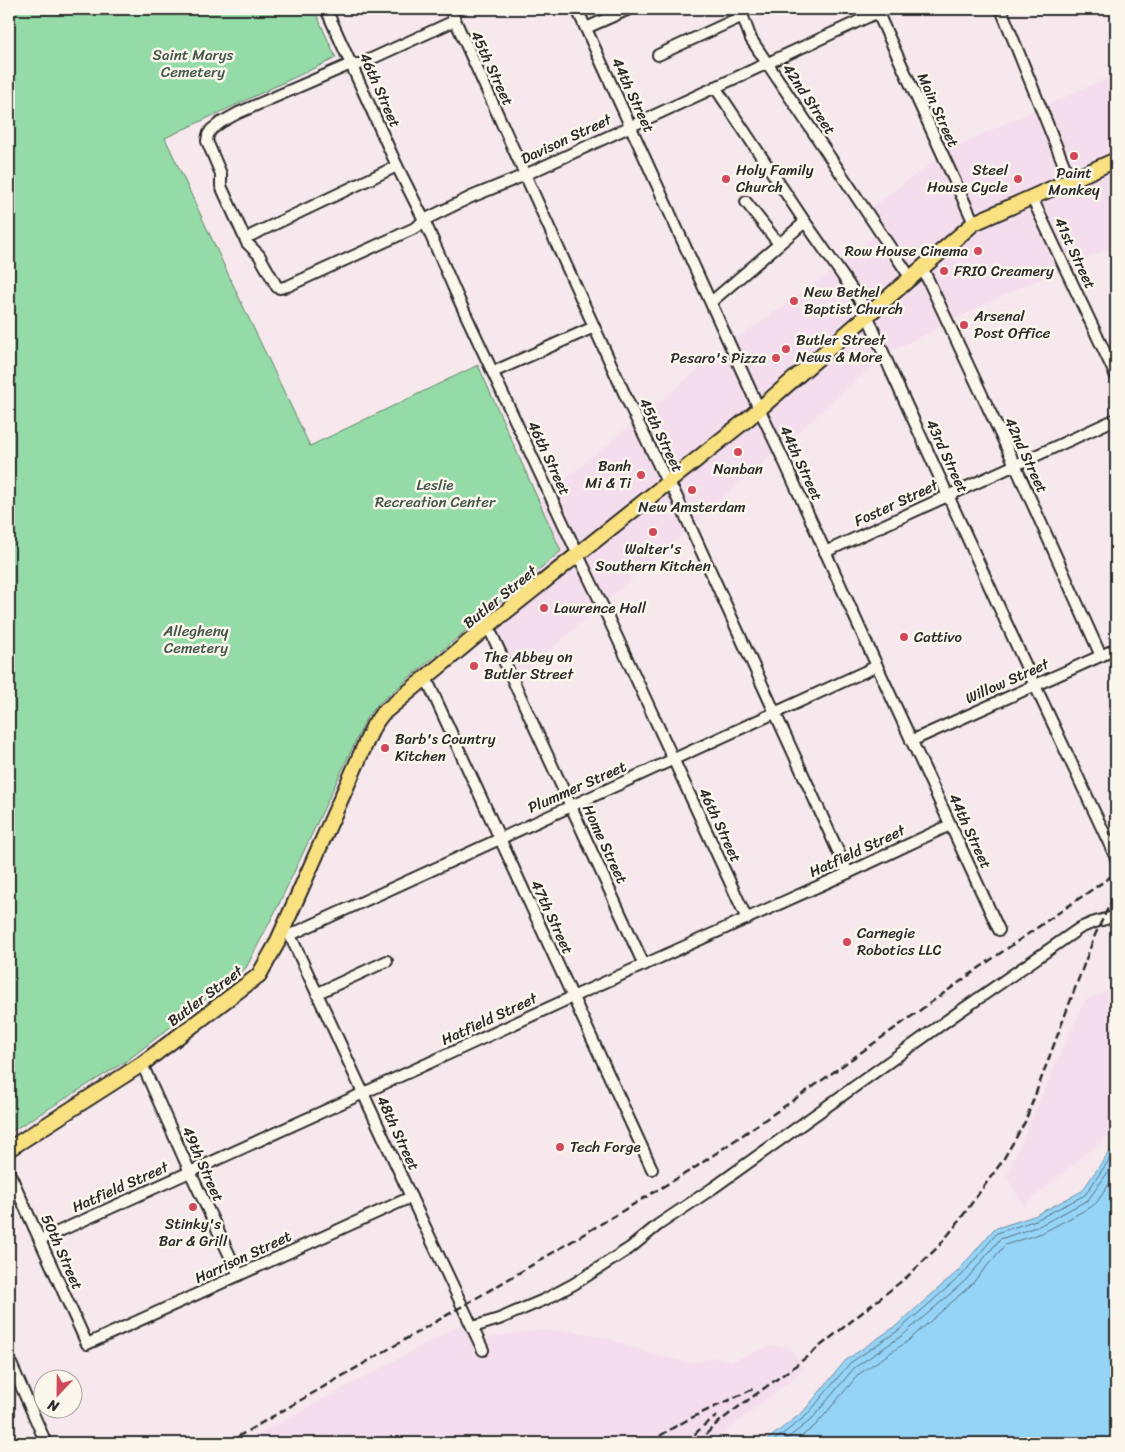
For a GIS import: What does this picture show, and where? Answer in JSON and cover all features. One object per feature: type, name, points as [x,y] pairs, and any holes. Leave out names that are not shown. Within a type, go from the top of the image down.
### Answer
[{"type":"main road","name":"Butler Street","points":[[9,1149],[142,1064],[259,975],[286,933],[317,850],[374,725],[382,714],[488,626],[759,409],[974,223],[1116,160]]},
{"type":"street","name":"46th Street","points":[[326,9],[746,919]]},
{"type":"street","name":"45th Street","points":[[450,9],[630,406],[667,482],[674,491],[848,873]]},
{"type":"street","name":"44th Street","points":[[577,9],[999,930]]},
{"type":"street","points":[[586,28],[629,9]]},
{"type":"street","points":[[1001,9],[1070,180]]},
{"type":"street","name":"Davison Street","points":[[351,64],[238,113],[211,130],[208,135],[207,142],[220,174],[221,186],[247,243],[259,255],[275,285],[280,288],[417,227],[424,220],[471,197],[525,175],[715,88],[879,10]]},
{"type":"street","name":"Main Street","points":[[879,10],[974,223]]},
{"type":"street","points":[[658,55],[741,12]]},
{"type":"street","name":"42nd Street","points":[[741,12],[751,39],[910,277]]},
{"type":"street","points":[[351,64],[360,64],[454,21]]},
{"type":"street","name":"43rd Street","points":[[715,88],[860,301],[1116,858]]},
{"type":"street","points":[[252,235],[397,166]]},
{"type":"street","name":"41st Street","points":[[1032,198],[1116,376]]},
{"type":"street","points":[[746,202],[779,244]]},
{"type":"street","points":[[711,302],[805,222]]},
{"type":"street","name":"42nd Street","points":[[922,267],[1101,656]]},
{"type":"street","points":[[494,372],[594,327]]},
{"type":"street","name":"Foster Street","points":[[826,552],[1116,419]]},
{"type":"street","name":"Home Street","points":[[488,626],[644,965]]},
{"type":"street","name":"Willow Street","points":[[911,741],[1116,649]]},
{"type":"street","name":"Plummer Street","points":[[286,933],[572,806],[877,666]]},
{"type":"street","name":"47th Street","points":[[426,678],[652,1169]]},
{"type":"street","name":"Hatfield Street","points":[[40,1240],[950,825]]},
{"type":"street","points":[[473,1327],[546,1299],[574,1284],[630,1248],[658,1225],[1080,928],[1116,916]]},
{"type":"street","name":"48th Street","points":[[286,933],[318,994],[483,1350]]},
{"type":"street","points":[[318,994],[387,961]]},
{"type":"street","name":"49th Street","points":[[142,1064],[239,1275]]},
{"type":"street","name":"50th Street","points":[[9,1172],[87,1344]]},
{"type":"street","name":"Harrison Street","points":[[87,1344],[411,1197]]},
{"type":"street","points":[[9,1359],[46,1443]]},
{"type":"shaded area","points":[[1116,74],[1116,246],[1008,293],[888,353],[522,675],[482,617],[561,551],[538,501],[728,345],[836,268],[882,229],[870,209],[949,149]]},
{"type":"shaded area","points":[[1116,986],[1116,1129],[1024,1206],[1006,1177],[1084,1001]]},
{"type":"shaded area","points":[[463,1323],[472,1342],[536,1330],[575,1331],[599,1336],[689,1363],[718,1357],[732,1361],[770,1346],[789,1347],[805,1369],[712,1443],[243,1443]]},
{"type":"green space","name":"Allegheny Cemetery","points":[[9,9],[314,9],[336,58],[165,138],[310,446],[478,365],[561,551],[378,704],[367,717],[278,906],[246,968],[128,1060],[9,1133]]},
{"type":"water","points":[[1116,1142],[1116,1443],[763,1443],[803,1412],[846,1360],[896,1326],[958,1271],[994,1229],[1034,1216],[1082,1191]]},
{"type":"railway","points":[[227,1443],[497,1286],[696,1167],[1116,873]]},
{"type":"railway","points":[[698,1443],[714,1426],[799,1363],[908,1276],[939,1246],[956,1225],[1003,1160],[1025,1122],[1095,935],[1116,896]]},
{"type":"railway","points":[[650,1443],[688,1420],[755,1388]]},
{"type":"railway","points":[[686,1443],[703,1426],[717,1416]]},
{"type":"place","name":"Paint Monkey","points":[[1074,156]]},
{"type":"place","name":"Holy Family Church","points":[[726,179]]},
{"type":"place","name":"Steel House Cycle","points":[[1018,179]]},
{"type":"place","name":"Row House Cinema","points":[[978,251]]},
{"type":"place","name":"FRIO Creamery","points":[[944,271]]},
{"type":"place","name":"New Bethel Baptist Church","points":[[794,301]]},
{"type":"place","name":"Arsenal Post Office","points":[[964,325]]},
{"type":"place","name":"Butler Street News & More","points":[[786,349]]},
{"type":"place","name":"Pesaro's Pizza","points":[[776,358]]},
{"type":"place","name":"Nanban","points":[[738,452]]},
{"type":"place","name":"Banh Mi & Ti","points":[[641,475]]},
{"type":"place","name":"New Amsterdam","points":[[692,490]]},
{"type":"place","name":"Walter's Southern Kitchen","points":[[653,532]]},
{"type":"place","name":"Lawrence Hall","points":[[544,608]]},
{"type":"place","name":"Cattivo","points":[[904,637]]},
{"type":"place","name":"The Abbey on Butler Street","points":[[474,666]]},
{"type":"place","name":"Barb's Country Kitchen","points":[[385,748]]},
{"type":"place","name":"Carnegie Robotics LLC","points":[[847,942]]},
{"type":"place","name":"Tech Forge","points":[[560,1147]]},
{"type":"place","name":"Stinky's Bar & Grill","points":[[193,1207]]},
{"type":"park label","name":"Saint Marys Cemetery","points":[[193,64]]},
{"type":"park label","name":"Leslie Recreation Center","points":[[435,494]]}]
